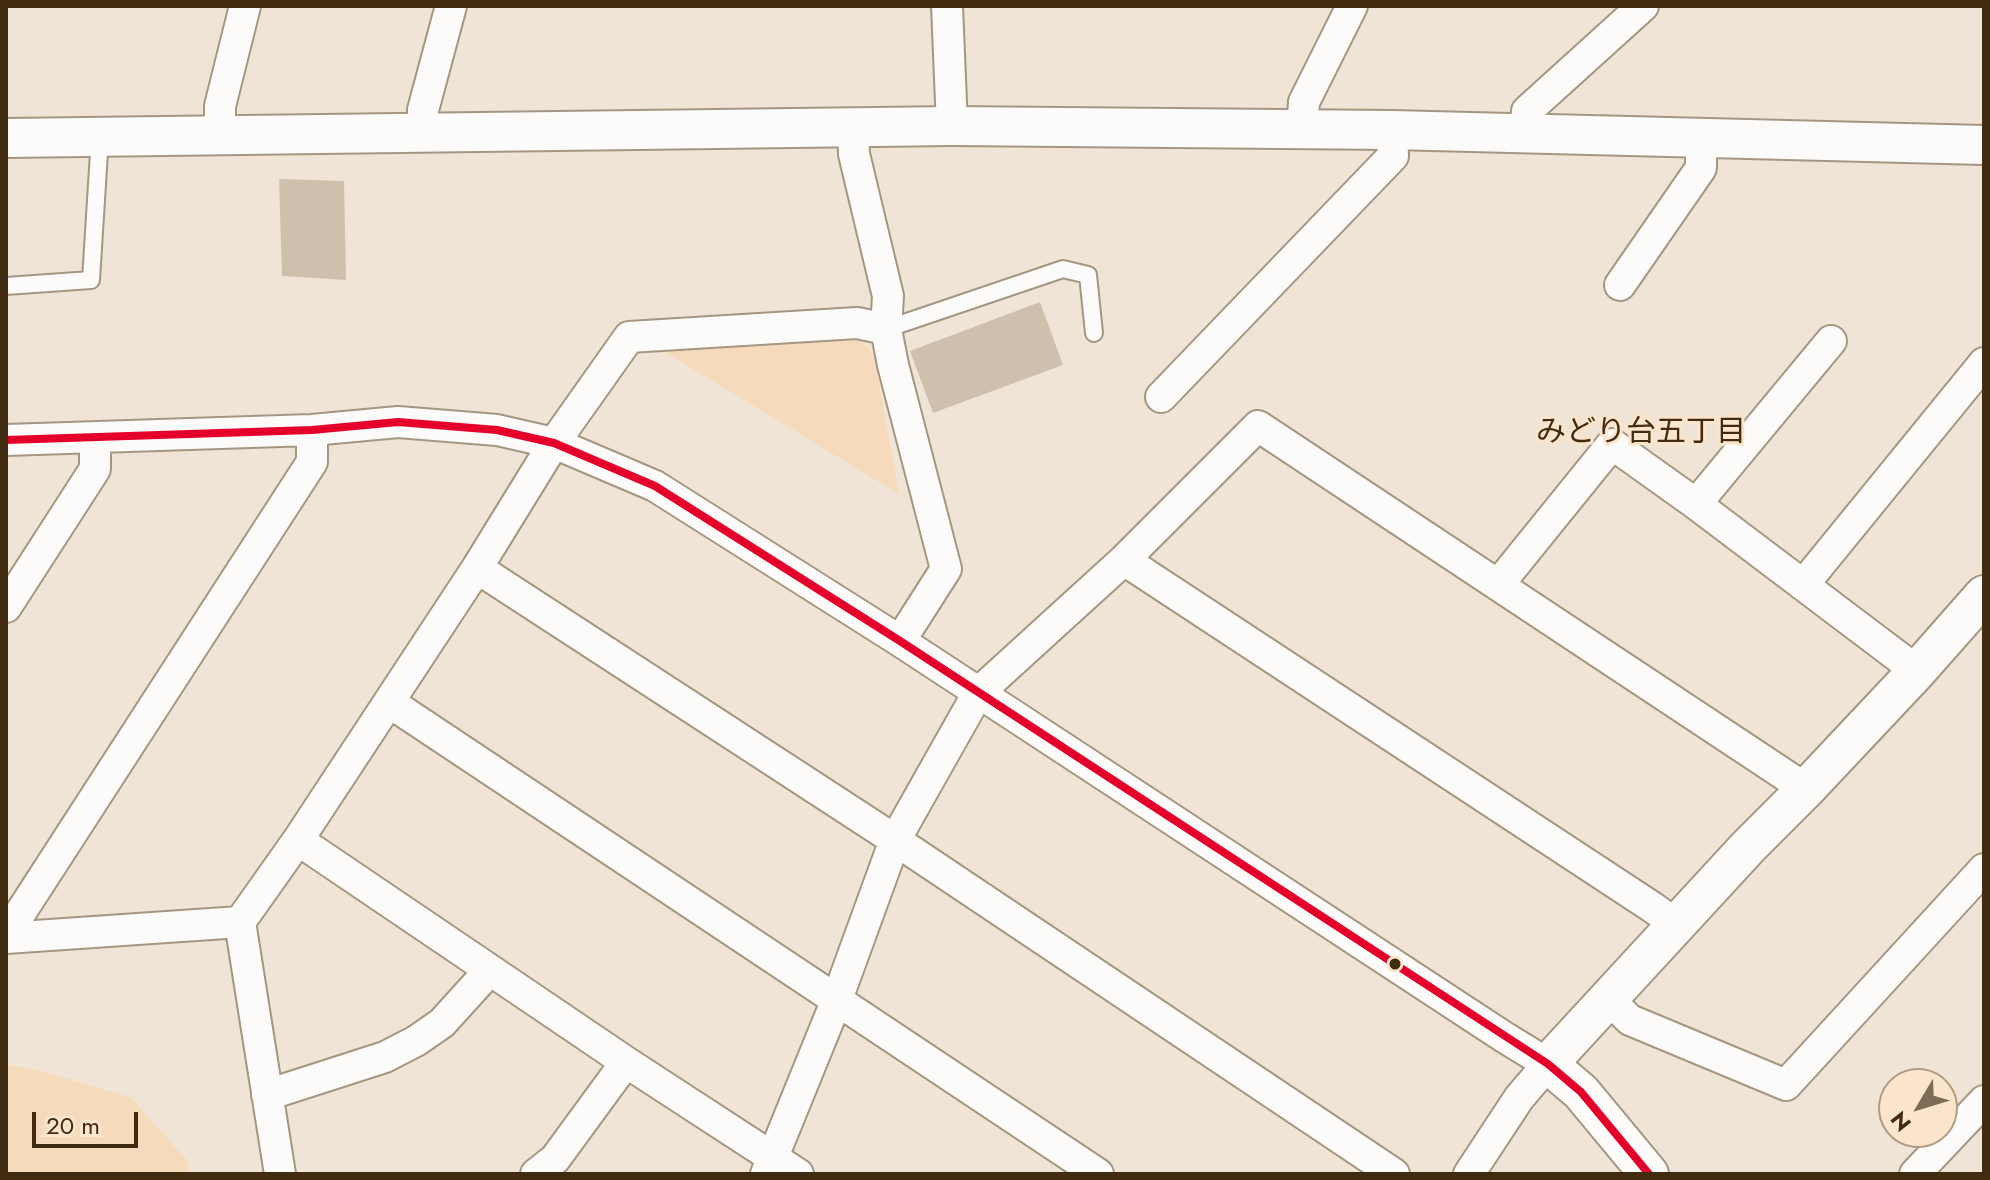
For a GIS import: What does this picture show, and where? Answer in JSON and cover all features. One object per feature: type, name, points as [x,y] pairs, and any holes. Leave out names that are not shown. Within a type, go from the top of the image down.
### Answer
[{"type":"street","points":[[220,134],[220,106],[245,6]]},
{"type":"street","points":[[423,131],[423,110],[451,6]]},
{"type":"street","points":[[947,6],[952,126]]},
{"type":"street","points":[[1302,130],[1304,102],[1352,6]]},
{"type":"street","points":[[1525,135],[1527,111],[1643,6]]},
{"type":"street","points":[[6,138],[952,126],[1392,130],[1984,145]]},
{"type":"street","points":[[853,128],[854,154],[888,296],[886,329],[946,569],[900,641]]},
{"type":"street","points":[[1161,397],[1393,156],[1392,130]]},
{"type":"street","points":[[1620,285],[1701,168],[1701,140]]},
{"type":"street","points":[[280,1174],[240,922],[298,840],[477,568],[554,443],[629,337],[857,323],[886,329]]},
{"type":"street","points":[[1696,504],[1831,341]]},
{"type":"street","points":[[1803,585],[1984,363]]},
{"type":"street","points":[[6,440],[312,430],[398,422],[497,430],[554,443],[655,486],[900,641],[1548,1064],[1581,1092],[1649,1174]]},
{"type":"street","points":[[768,1165],[836,1002],[895,840],[978,693],[1124,560],[1258,426],[1806,789]]},
{"type":"street","points":[[6,936],[312,462],[312,430]]},
{"type":"street","points":[[6,607],[95,469],[95,438]]},
{"type":"street","points":[[1498,585],[1612,444],[1917,671]]},
{"type":"street","points":[[1124,560],[1677,925]]},
{"type":"street","points":[[477,568],[895,840],[1394,1174]]},
{"type":"street","points":[[1469,1174],[1519,1098],[1548,1064],[1748,847],[1917,671],[1984,595]]},
{"type":"street","points":[[389,702],[1098,1174]]},
{"type":"street","points":[[298,840],[626,1062],[768,1165],[798,1174]]},
{"type":"street","points":[[1608,999],[1630,1020],[1786,1085],[1984,869]]},
{"type":"street","points":[[6,936],[240,922]]},
{"type":"street","points":[[267,1095],[385,1057],[416,1041],[442,1023],[490,970]]},
{"type":"street","points":[[536,1174],[555,1159],[626,1062]]},
{"type":"street","points":[[1915,1174],[1984,1101]]},
{"type":"lane","points":[[6,286],[91,280],[100,136]]},
{"type":"lane","points":[[886,329],[1063,269],[1088,275],[1094,333]]},
{"type":"shaded area","points":[[857,339],[870,349],[875,360],[899,494],[655,346]]},
{"type":"shaded area","points":[[6,1064],[130,1097],[187,1160],[189,1174],[6,1174]]},
{"type":"building","points":[[279,179],[344,181],[346,280],[282,276]]},
{"type":"building","points":[[1040,302],[1063,365],[933,413],[910,351]]},
{"type":"transit line","points":[[6,440],[312,430],[398,422],[497,430],[554,443],[655,486],[900,641],[1548,1064],[1581,1092],[1649,1174]]},
{"type":"district","name":"みどり台五丁目","points":[[1641,434]]}]
